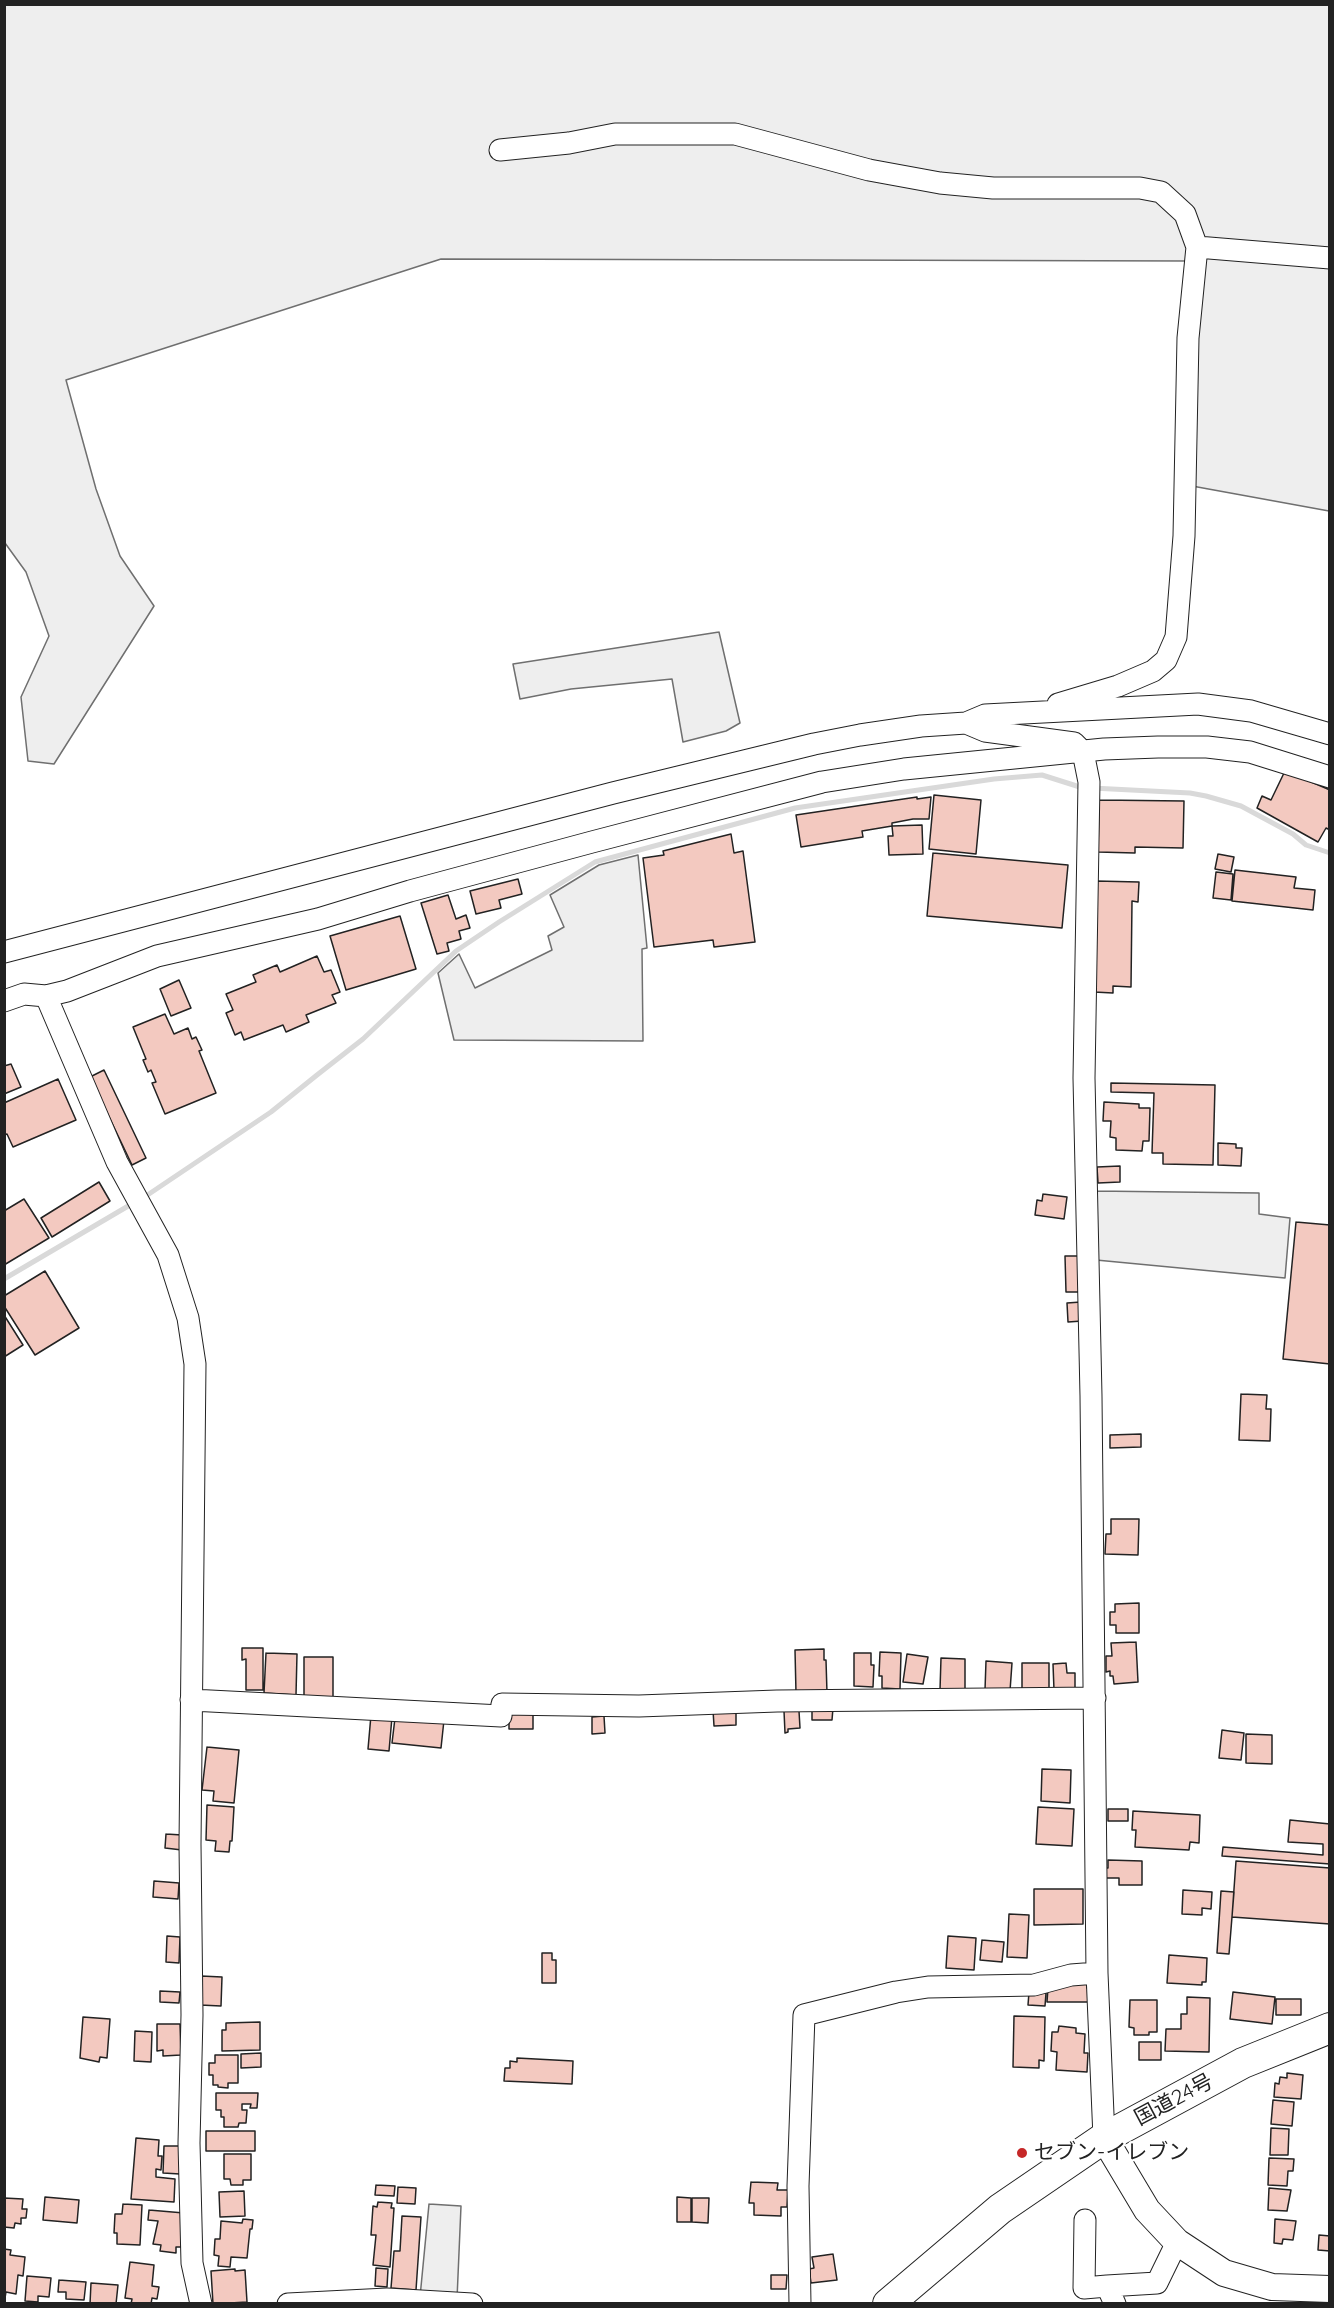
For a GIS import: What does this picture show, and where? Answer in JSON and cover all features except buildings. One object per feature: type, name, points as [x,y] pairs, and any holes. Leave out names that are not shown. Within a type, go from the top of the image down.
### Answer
[{"type":"highway","name":"国道24号","points":[[888,2304],[1000,2209],[1104,2138],[1243,2063],[1329,2028]]},
{"type":"main road","points":[[1104,2138],[1147,2210],[1177,2242],[1224,2273],[1272,2287],[1329,2289]]},
{"type":"street","points":[[500,150],[569,143],[615,134],[735,134],[869,170],[940,183],[993,188],[1140,188],[1161,192],[1185,214],[1197,247],[1188,338],[1184,536],[1174,645],[1166,660],[1153,671],[1118,686],[1058,704],[1040,714]]},
{"type":"street","points":[[1197,247],[1329,258]]},
{"type":"street","points":[[4,952],[613,793],[860,735],[921,726],[966,723],[985,716],[1178,705],[1217,705],[1271,716],[1329,734]]},
{"type":"street","points":[[966,723],[985,731],[1074,743],[1083,752],[1089,789],[1084,1078],[1095,1698],[1097,1973],[1104,2138]]},
{"type":"street","points":[[4,1001],[24,994],[46,996],[67,991],[157,956],[318,919],[456,879],[822,782],[904,769],[1104,749],[1207,747],[1250,752],[1329,777]]},
{"type":"street","points":[[46,996],[117,1162],[168,1255],[188,1318],[195,1364],[191,1700],[192,2015],[189,2143],[192,2263],[201,2304]]},
{"type":"street","points":[[191,1700],[501,1716],[502,1704],[639,1706],[777,1701],[1095,1698]]},
{"type":"street","points":[[800,2304],[798,2186],[804,2015],[917,1988],[1034,1985],[1071,1975],[1097,1973]]},
{"type":"street","points":[[1085,2220],[1084,2288],[1111,2295],[1157,2283],[1177,2242]]},
{"type":"street","points":[[288,2304],[387,2299],[472,2304]]},
{"type":"shaded area","points":[[4,5],[1329,5],[1329,511],[1192,486],[1189,261],[441,259],[66,380],[96,489],[120,556],[154,606],[54,764],[28,761],[21,697],[49,636],[26,572],[5,543]]},
{"type":"shaded area","points":[[719,632],[740,723],[726,731],[683,742],[672,679],[571,689],[520,699],[513,664]]},
{"type":"shaded area","points":[[638,855],[647,948],[642,949],[643,1041],[454,1040],[438,973],[459,954],[475,988],[552,950],[548,936],[564,927],[550,895],[599,865]]},
{"type":"shaded area","points":[[1094,1191],[1259,1193],[1259,1214],[1290,1218],[1285,1278],[1096,1260]]},
{"type":"shaded area","points":[[429,2204],[461,2206],[457,2299],[420,2297]]},
{"type":"waterway","points":[[143,1198],[271,1112],[363,1039],[456,951],[595,862],[795,808],[994,779],[1042,775],[1083,788]]},
{"type":"waterway","points":[[1092,788],[1190,793],[1206,796],[1241,806],[1293,834],[1306,845],[1330,853]]},
{"type":"waterway","points":[[4,1279],[135,1202]]},
{"type":"place","name":"セブン-イレブン","points":[[1022,2153]]}]
